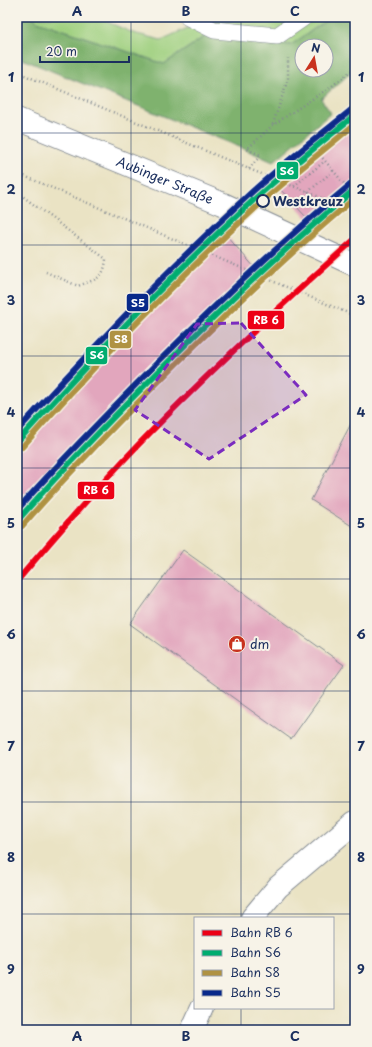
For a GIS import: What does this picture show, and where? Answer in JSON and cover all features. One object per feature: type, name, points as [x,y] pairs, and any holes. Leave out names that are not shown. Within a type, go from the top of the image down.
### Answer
[{"type":"main road","name":"Aubinger Straße","points":[[17,119],[223,204],[355,265]]},
{"type":"main road","points":[[253,917],[278,887],[355,822]]},
{"type":"main road","points":[[192,1030],[202,1009]]},
{"type":"lane","points":[[188,17],[214,30],[277,36],[303,18]]},
{"type":"path","points":[[273,125],[288,79],[288,55],[277,36]]},
{"type":"path","points":[[249,169],[261,155],[247,149],[273,125],[332,86],[355,68]]},
{"type":"path","points":[[17,72],[249,169],[294,186],[355,213]]},
{"type":"path","points":[[320,155],[347,187]]},
{"type":"path","points":[[294,186],[325,161]]},
{"type":"path","points":[[308,192],[334,170]]},
{"type":"path","points":[[17,173],[355,316]]},
{"type":"path","points":[[17,192],[106,259],[104,270],[97,278],[78,286],[46,272]]},
{"type":"path","points":[[17,497],[23,503]]},
{"type":"highlighted area","points":[[241,323],[306,395],[209,459],[135,410],[197,324]]},
{"type":"green space","points":[[17,17],[33,17],[37,21],[164,64],[207,35],[291,45],[294,43],[294,78],[334,78],[334,38],[301,38],[331,17],[355,17],[355,69],[321,99],[331,113],[273,162],[235,145],[17,57]]},
{"type":"green space","points":[[33,17],[96,17],[133,33],[161,40],[212,17],[331,17],[301,38],[294,38],[294,43],[291,45],[207,35],[164,64],[37,21]]},
{"type":"building","points":[[355,125],[355,179],[308,219],[279,188]]},
{"type":"building","points":[[226,235],[256,269],[147,374],[17,511],[17,452],[149,311]]},
{"type":"building","points":[[355,416],[355,528],[311,500]]},
{"type":"building","name":"dm","points":[[183,550],[344,665],[291,739],[130,624]]},
{"type":"transit line","points":[[17,581],[92,495],[190,392],[244,340],[355,239]]},
{"type":"rail line","name":"S5","points":[[17,431],[74,369],[162,278],[222,220],[289,160],[351,110]]},
{"type":"rail line","name":"S6","points":[[17,442],[104,347],[225,226],[269,186],[355,115]]},
{"type":"rail line","name":"S8","points":[[22,447],[109,352],[199,261],[273,192],[355,124]]},
{"type":"rail line","name":"S5","points":[[17,510],[85,437],[202,318],[275,250],[351,184]]},
{"type":"rail line","name":"S6","points":[[17,521],[92,439],[193,337],[284,251],[355,189]]},
{"type":"rail line","name":"S8","points":[[22,526],[98,443],[198,342],[286,258],[355,198]]},
{"type":"place","name":"Westkreuz","points":[[263,201]]},
{"type":"place","name":"dm","points":[[237,644]]}]
